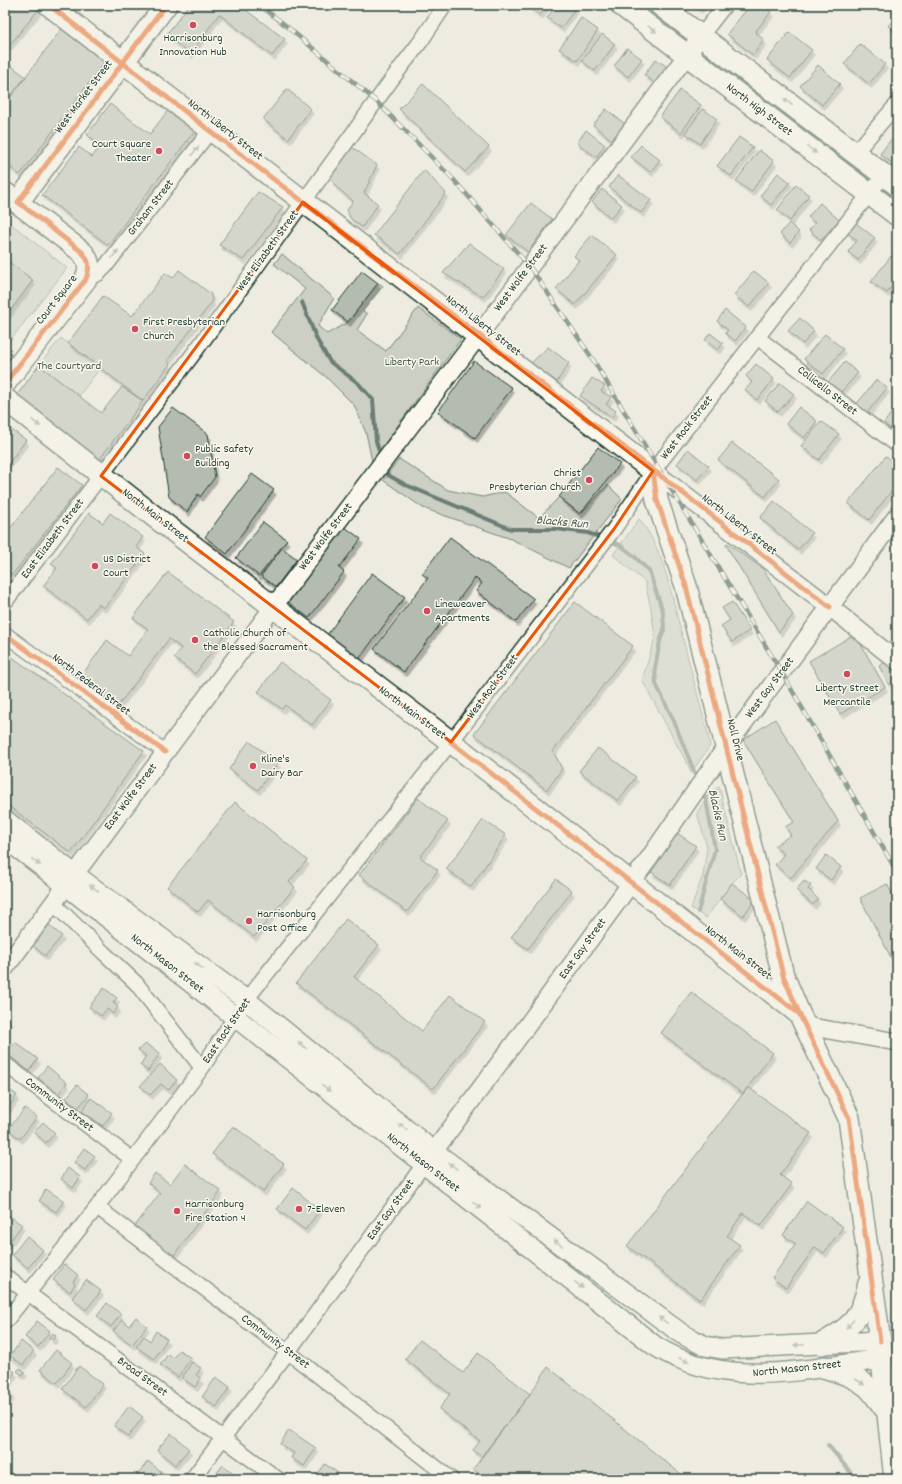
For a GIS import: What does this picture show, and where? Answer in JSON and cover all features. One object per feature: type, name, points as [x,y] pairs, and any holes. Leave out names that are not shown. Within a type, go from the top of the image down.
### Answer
[{"type":"main road","name":"North Liberty Street","points":[[49,5],[210,131],[479,335],[653,471]]},
{"type":"main road","name":"West Market Street","points":[[11,197],[122,62],[166,5]]},
{"type":"main road","name":"North High Street","points":[[621,5],[897,214]]},
{"type":"main road","name":"North High Street","points":[[660,5],[891,180]]},
{"type":"main road","name":"Court Square","points":[[5,384],[86,279],[89,269],[87,257],[78,248],[11,197]]},
{"type":"main road","name":"North Main Street","points":[[5,399],[101,476],[451,742],[803,1020],[849,1118],[881,1350],[896,1479]]},
{"type":"main road","name":"Noll Drive","points":[[653,471],[657,500],[686,586],[783,975],[803,1020]]},
{"type":"main road","name":"North Mason Street","points":[[5,820],[70,879],[235,1017],[429,1157],[682,1334],[705,1346],[722,1349],[822,1344],[881,1350]]},
{"type":"main road","name":"North Mason Street","points":[[5,838],[70,879],[246,1000],[429,1157],[656,1346],[666,1352],[700,1367],[735,1374],[778,1373],[824,1367],[881,1350]]},
{"type":"main road","points":[[822,1344],[840,1334],[859,1314],[866,1298],[871,1277]]},
{"type":"main road","points":[[824,1367],[852,1377],[860,1382],[873,1393],[888,1412]]},
{"type":"street","name":"West Elizabeth Street","points":[[101,476],[197,349],[421,41],[445,5]]},
{"type":"street","name":"West Wolfe Street","points":[[272,607],[479,335],[725,5]]},
{"type":"street","points":[[855,153],[897,104]]},
{"type":"street","name":"Graham Street","points":[[86,279],[98,274],[105,267],[210,131]]},
{"type":"street","name":"West Rock Street","points":[[451,742],[614,529],[653,471],[869,193],[891,180]]},
{"type":"street","name":"Collicello Street","points":[[757,337],[897,445]]},
{"type":"street","name":"North Liberty Street","points":[[653,471],[830,607],[897,661]]},
{"type":"street","name":"East Elizabeth Street","points":[[5,602],[101,476]]},
{"type":"street","name":"West Gay Street","points":[[631,883],[726,747],[897,516]]},
{"type":"street","name":"East Wolfe Street","points":[[5,968],[272,607]]},
{"type":"street","name":"North Federal Street","points":[[5,634],[165,752]]},
{"type":"street","name":"East Rock Street","points":[[5,1322],[97,1208],[132,1159],[202,1068],[246,1000],[451,742]]},
{"type":"street","name":"East Gay Street","points":[[192,1479],[288,1352],[429,1157],[631,883]]},
{"type":"street","points":[[53,903],[107,957],[136,983],[202,1068]]},
{"type":"street","points":[[803,1020],[897,1042]]},
{"type":"street","name":"Community Street","points":[[5,1064],[132,1159]]},
{"type":"street","name":"Community Street","points":[[97,1208],[288,1352],[451,1479]]},
{"type":"street","name":"Broad Street","points":[[5,1276],[224,1437],[278,1479]]},
{"type":"highlighted area","points":[[303,202],[653,471],[614,529],[451,742],[101,476]]},
{"type":"green space","points":[[5,219],[67,268],[5,347]]},
{"type":"green space","name":"Liberty Park","points":[[282,254],[334,298],[318,326],[327,334],[348,322],[378,283],[383,286],[363,311],[367,314],[357,330],[386,351],[418,308],[461,339],[372,461],[366,433],[354,405],[326,377],[271,332],[305,289],[274,264]]},
{"type":"green space","name":"The Courtyard","points":[[61,338],[100,368],[79,396],[39,365]]},
{"type":"green space","points":[[399,459],[448,490],[482,497],[505,492],[539,518],[559,497],[580,514],[608,485],[622,499],[569,568],[511,539],[423,508],[383,480]]},
{"type":"green space","points":[[639,519],[654,543],[665,569],[708,734],[710,746],[691,773],[642,680],[655,638],[645,582],[613,555]]},
{"type":"green space","points":[[719,786],[741,874],[732,883],[706,918],[691,908],[703,875],[707,847],[697,813],[708,795]]},
{"type":"building","points":[[18,5],[34,5],[39,9],[9,46],[5,43],[5,15]]},
{"type":"building","name":"Harrisonburg Innovation Hub","points":[[189,5],[239,5],[285,39],[272,56],[219,14],[190,54],[166,35]]},
{"type":"building","points":[[527,5],[547,5],[540,15]]},
{"type":"building","points":[[556,5],[571,5],[575,9],[561,28],[547,18]]},
{"type":"building","points":[[694,5],[703,5],[699,9]]},
{"type":"building","points":[[750,5],[762,5],[771,12],[755,32],[764,40],[753,55],[727,34]]},
{"type":"building","points":[[897,15],[897,34],[888,26]]},
{"type":"building","points":[[581,18],[598,30],[577,61],[559,49]]},
{"type":"building","points":[[63,27],[106,60],[20,175],[5,163],[5,104]]},
{"type":"building","points":[[789,32],[812,50],[790,78],[767,60]]},
{"type":"building","points":[[602,34],[615,44],[595,71],[582,61]]},
{"type":"building","points":[[860,44],[885,64],[869,84],[844,64]]},
{"type":"building","points":[[627,48],[642,59],[628,77],[614,66]]},
{"type":"building","points":[[656,59],[670,69],[657,85],[644,75]]},
{"type":"building","points":[[5,61],[26,77],[5,104]]},
{"type":"building","points":[[818,65],[840,84],[822,105],[800,86]]},
{"type":"building","points":[[423,84],[489,147],[465,172],[399,109]]},
{"type":"building","points":[[287,89],[311,109],[288,139],[263,119]]},
{"type":"building","points":[[680,90],[701,105],[681,133],[660,117]]},
{"type":"building","points":[[110,104],[150,134],[169,109],[196,129],[108,245],[42,195],[79,147],[92,157],[101,145],[87,135]]},
{"type":"building","points":[[606,109],[625,124],[612,140],[593,125]]},
{"type":"building","points":[[703,109],[717,119],[700,144],[685,133]]},
{"type":"building","points":[[586,130],[605,145],[596,157],[577,143]]},
{"type":"building","points":[[739,137],[753,147],[731,176],[717,166]]},
{"type":"building","points":[[892,138],[897,141],[897,167],[880,154]]},
{"type":"building","points":[[641,145],[660,160],[650,172],[631,157]]},
{"type":"building","points":[[352,147],[377,165],[364,193],[378,204],[362,227],[350,218],[347,210],[353,201],[335,186],[330,176]]},
{"type":"building","points":[[759,150],[774,161],[751,192],[736,181]]},
{"type":"building","points":[[424,170],[446,193],[400,254],[374,235]]},
{"type":"building","points":[[778,173],[790,182],[771,205],[760,196]]},
{"type":"building","points":[[618,175],[651,200],[641,213],[609,187]]},
{"type":"building","points":[[796,185],[809,195],[790,221],[777,210]]},
{"type":"building","points":[[602,189],[622,205],[611,218],[592,202]]},
{"type":"building","points":[[258,192],[283,207],[243,260],[219,245]]},
{"type":"building","points":[[531,203],[552,219],[528,252],[506,235]]},
{"type":"building","points":[[820,203],[839,220],[821,240],[809,230],[815,223],[808,217]]},
{"type":"building","points":[[789,223],[799,232],[790,243],[780,234]]},
{"type":"building","points":[[856,223],[875,238],[858,260],[848,252],[857,240],[848,234]]},
{"type":"building","points":[[592,235],[617,255],[575,305],[556,289],[579,260],[574,256]]},
{"type":"building","points":[[469,243],[504,269],[483,297],[443,273]]},
{"type":"building","points":[[891,256],[897,260],[897,279],[887,293],[871,282]]},
{"type":"building","points":[[5,259],[33,280],[7,315],[5,314]]},
{"type":"building","name":"First Presbyterian Church","points":[[179,270],[211,294],[212,302],[167,361],[170,364],[143,401],[68,343],[103,296],[132,316],[165,273],[173,278]]},
{"type":"building","points":[[362,271],[378,283],[348,322],[332,310]]},
{"type":"building","points":[[754,271],[769,283],[749,307],[734,295]]},
{"type":"building","points":[[725,310],[746,327],[735,341],[725,333],[728,330],[717,321]]},
{"type":"building","points":[[800,318],[814,331],[803,344],[788,331]]},
{"type":"building","points":[[710,333],[723,343],[718,350],[705,340]]},
{"type":"building","points":[[825,334],[843,349],[823,374],[804,359]]},
{"type":"building","points":[[548,347],[569,363],[557,382],[531,363]]},
{"type":"building","points":[[474,361],[512,388],[475,438],[438,412]]},
{"type":"building","points":[[845,362],[858,373],[841,392],[828,382]]},
{"type":"building","points":[[756,364],[774,379],[757,400],[745,390],[752,382],[746,376]]},
{"type":"building","points":[[39,365],[101,413],[122,387],[143,401],[99,460],[15,398]]},
{"type":"building","points":[[592,378],[605,386],[601,391],[611,397],[606,404],[616,411],[612,417],[580,396]]},
{"type":"building","points":[[877,379],[887,388],[866,414],[855,406]]},
{"type":"building","points":[[780,383],[794,394],[778,412],[765,401]]},
{"type":"building","points":[[897,405],[897,429],[895,432],[884,423]]},
{"type":"building","points":[[799,407],[817,421],[804,438],[786,424]]},
{"type":"building","name":"Public Safety Building","points":[[173,408],[208,434],[215,477],[200,497],[198,494],[187,512],[169,497],[158,427]]},
{"type":"building","points":[[821,421],[839,434],[819,460],[801,446]]},
{"type":"building","points":[[5,425],[26,440],[5,468]]},
{"type":"building","points":[[732,443],[779,479],[765,497],[718,460]]},
{"type":"building","name":"Christ Presbyterian Church","points":[[598,447],[620,464],[580,514],[559,497]]},
{"type":"building","points":[[688,449],[709,466],[697,480],[677,464]]},
{"type":"building","points":[[886,456],[897,465],[897,484],[869,520],[848,503]]},
{"type":"building","points":[[58,467],[82,485],[12,575],[5,569],[5,535]]},
{"type":"building","points":[[252,474],[274,490],[227,554],[205,537]]},
{"type":"building","points":[[774,501],[812,533],[798,550],[760,518]]},
{"type":"building","name":"US District Court","points":[[89,513],[103,523],[110,513],[143,537],[136,547],[145,554],[104,608],[98,604],[87,619],[43,586],[57,568],[51,564]]},
{"type":"building","points":[[263,522],[287,540],[259,576],[236,558]]},
{"type":"building","points":[[345,527],[361,539],[339,568],[344,572],[309,618],[288,602]]},
{"type":"building","name":"Lineweaver Apartments","points":[[450,537],[534,599],[516,622],[476,591],[482,583],[475,578],[404,672],[374,649],[428,578],[422,574]]},
{"type":"building","points":[[727,543],[763,569],[793,615],[779,632],[726,545]]},
{"type":"building","points":[[282,548],[297,559],[276,587],[261,576]]},
{"type":"building","name":"Catholic Church of the Blessed Sacrament","points":[[168,572],[234,622],[195,674],[174,658],[181,648],[169,639],[117,707],[80,678],[107,640],[128,656],[148,629],[133,618]]},
{"type":"building","points":[[372,573],[405,597],[359,659],[327,635]]},
{"type":"building","points":[[575,602],[633,646],[553,751],[562,769],[547,790],[474,734]]},
{"type":"building","points":[[732,602],[750,630],[732,642],[721,626],[730,620],[722,608]]},
{"type":"building","name":"Liberty Street Mercantile","points":[[855,634],[885,687],[840,714],[809,661]]},
{"type":"building","points":[[5,652],[144,751],[71,853],[5,803]]},
{"type":"building","points":[[888,660],[897,667],[897,681],[889,685],[879,666]]},
{"type":"building","points":[[280,662],[331,700],[312,725],[285,705],[282,709],[258,692]]},
{"type":"building","points":[[775,719],[838,821],[791,878],[775,865],[784,854],[774,846],[791,835],[785,827],[794,822],[743,740]]},
{"type":"building","name":"Kline's Dairy Bar","points":[[249,741],[278,763],[258,790],[229,769]]},
{"type":"building","points":[[598,748],[636,777],[618,801],[579,771]]},
{"type":"building","points":[[418,798],[448,821],[420,857],[438,870],[407,912],[359,875]]},
{"type":"building","points":[[235,802],[307,860],[289,882],[295,887],[254,937],[208,900],[198,912],[167,887]]},
{"type":"building","points":[[897,817],[897,842],[894,823]]},
{"type":"building","points":[[483,820],[506,835],[471,887],[446,869]]},
{"type":"building","points":[[677,833],[696,846],[670,885],[651,872]]},
{"type":"building","points":[[826,855],[841,867],[831,880],[816,869]]},
{"type":"building","points":[[556,879],[572,891],[528,949],[511,937]]},
{"type":"building","points":[[804,881],[811,885],[808,889],[818,899],[813,905],[796,890]]},
{"type":"building","points":[[732,883],[755,900],[743,916],[720,899]]},
{"type":"building","points":[[887,884],[897,903],[897,969],[860,898]]},
{"type":"building","points":[[346,919],[379,945],[354,977],[422,1031],[450,995],[485,1022],[433,1089],[296,983]]},
{"type":"building","points":[[49,925],[62,936],[45,956],[32,945]]},
{"type":"building","points":[[104,988],[117,998],[113,1003],[118,1007],[113,1014],[107,1009],[101,1016],[89,1007]]},
{"type":"building","points":[[691,992],[773,1053],[743,1094],[661,1033]]},
{"type":"building","points":[[5,1016],[10,1020],[5,1027]]},
{"type":"building","points":[[15,1042],[38,1059],[29,1071],[6,1053]]},
{"type":"building","points":[[146,1044],[160,1053],[148,1071],[140,1065],[146,1056],[138,1050]]},
{"type":"building","points":[[160,1064],[177,1080],[168,1090],[161,1084],[150,1095],[140,1086]]},
{"type":"building","points":[[47,1066],[67,1083],[58,1094],[38,1078]]},
{"type":"building","points":[[77,1085],[89,1095],[78,1108],[66,1098]]},
{"type":"building","points":[[5,1087],[17,1095],[6,1112],[5,1111]]},
{"type":"building","points":[[748,1087],[811,1133],[780,1175],[792,1184],[761,1226],[743,1213],[727,1236],[740,1245],[700,1300],[627,1246]]},
{"type":"building","points":[[91,1098],[112,1113],[103,1126],[82,1111]]},
{"type":"building","points":[[25,1108],[37,1117],[20,1139],[8,1129]]},
{"type":"building","points":[[43,1122],[55,1133],[46,1143],[34,1132]]},
{"type":"building","points":[[233,1126],[284,1164],[263,1192],[212,1154]]},
{"type":"building","points":[[84,1148],[95,1156],[85,1170],[74,1163]]},
{"type":"building","name":"Harrisonburg Fire Station 4","points":[[185,1164],[221,1191],[171,1259],[132,1230],[160,1193],[148,1183],[155,1173],[170,1184]]},
{"type":"building","points":[[68,1168],[80,1177],[73,1188],[61,1179]]},
{"type":"building","name":"7-Eleven","points":[[293,1188],[320,1210],[305,1230],[277,1209]]},
{"type":"building","points":[[46,1189],[64,1201],[56,1212],[39,1201]]},
{"type":"building","points":[[807,1201],[843,1227],[824,1253],[815,1247],[786,1288],[772,1278],[796,1244],[783,1235]]},
{"type":"building","points":[[6,1213],[22,1225],[7,1245],[5,1243]]},
{"type":"building","points":[[27,1236],[43,1250],[28,1268],[12,1255]]},
{"type":"building","points":[[64,1264],[78,1275],[73,1282],[75,1284],[70,1292],[53,1280]]},
{"type":"building","points":[[86,1280],[101,1291],[86,1310],[72,1298]]},
{"type":"building","points":[[107,1303],[121,1314],[111,1327],[97,1316]]},
{"type":"building","points":[[136,1317],[147,1326],[132,1345],[113,1331],[122,1320],[129,1326]]},
{"type":"building","points":[[37,1321],[50,1331],[38,1347],[25,1337]]},
{"type":"building","points":[[156,1331],[167,1339],[154,1359],[136,1347],[144,1336],[150,1341]]},
{"type":"building","points":[[53,1333],[56,1336],[53,1340],[49,1338]]},
{"type":"building","points":[[420,1340],[463,1373],[478,1353],[530,1394],[481,1457],[473,1450],[480,1441],[439,1409],[450,1394],[405,1359]]},
{"type":"building","points":[[21,1341],[34,1351],[23,1365],[10,1356]]},
{"type":"building","points":[[56,1350],[72,1363],[57,1383],[40,1370]]},
{"type":"building","points":[[179,1350],[191,1358],[178,1377],[160,1365],[168,1354],[173,1358]]},
{"type":"building","points":[[192,1362],[201,1368],[196,1375],[201,1379],[195,1387],[182,1378]]},
{"type":"building","points":[[5,1365],[15,1372],[5,1387]]},
{"type":"building","points":[[79,1366],[103,1384],[86,1407],[62,1389]]},
{"type":"building","points":[[548,1367],[687,1479],[486,1479],[473,1469],[530,1394]]},
{"type":"building","points":[[20,1368],[25,1372],[22,1375],[17,1371]]},
{"type":"building","points":[[216,1377],[230,1387],[216,1407],[202,1397]]},
{"type":"building","points":[[8,1391],[12,1395],[8,1400],[5,1395]]},
{"type":"building","points":[[129,1406],[143,1417],[128,1437],[114,1426]]},
{"type":"building","points":[[289,1430],[316,1448],[304,1466],[291,1458],[294,1453],[280,1444]]},
{"type":"building","points":[[171,1433],[189,1449],[175,1465],[157,1450]]},
{"type":"building","points":[[148,1461],[163,1473],[159,1479],[134,1479]]},
{"type":"building","points":[[325,1464],[338,1473],[334,1479],[314,1479]]},
{"type":"building","points":[[223,1465],[241,1479],[212,1479]]},
{"type":"building","points":[[351,1475],[357,1479],[348,1479]]},
{"type":"waterway","name":"Blacks Run","points":[[302,302],[317,340],[330,362],[358,383],[373,400],[376,441],[381,457]]},
{"type":"waterway","name":"Blacks Run","points":[[385,468],[388,475],[406,485],[511,529],[556,529],[588,533],[602,538]]},
{"type":"waterway","name":"Blacks Run","points":[[609,541],[620,545],[633,555],[649,571],[663,612],[664,630],[660,641],[655,668],[656,684],[673,719],[698,781]]},
{"type":"waterway","name":"Blacks Run","points":[[698,912],[715,849],[706,800],[702,791]]},
{"type":"waterway","name":"Blacks Run","points":[[828,1445],[856,1479]]},
{"type":"railway","points":[[259,5],[376,101],[454,180],[530,267],[592,358],[782,673],[897,872]]},
{"type":"cycle path","points":[[49,5],[210,131],[479,335],[830,607]]},
{"type":"cycle path","points":[[5,383],[86,279],[89,268],[87,258],[82,252],[18,202],[166,5]]},
{"type":"cycle path","points":[[653,471],[657,500],[686,586],[783,975],[799,1013],[849,1118],[880,1341]]},
{"type":"cycle path","points":[[5,634],[165,752]]},
{"type":"cycle path","points":[[451,742],[797,1012]]},
{"type":"place","name":"Harrisonburg Innovation Hub","points":[[193,25]]},
{"type":"place","name":"Court Square Theater","points":[[159,151]]},
{"type":"place","name":"First Presbyterian Church","points":[[135,329]]},
{"type":"place","name":"Public Safety Building","points":[[187,456]]},
{"type":"place","name":"Christ Presbyterian Church","points":[[589,480]]},
{"type":"place","name":"US District Court","points":[[95,566]]},
{"type":"place","name":"Lineweaver Apartments","points":[[427,611]]},
{"type":"place","name":"Catholic Church of the Blessed Sacrament","points":[[195,640]]},
{"type":"place","name":"Liberty Street Mercantile","points":[[847,674]]},
{"type":"place","name":"Kline's Dairy Bar","points":[[253,766]]},
{"type":"place","name":"Harrisonburg Post Office","points":[[249,921]]},
{"type":"place","name":"7-Eleven","points":[[299,1209]]},
{"type":"place","name":"Harrisonburg Fire Station 4","points":[[177,1211]]}]
